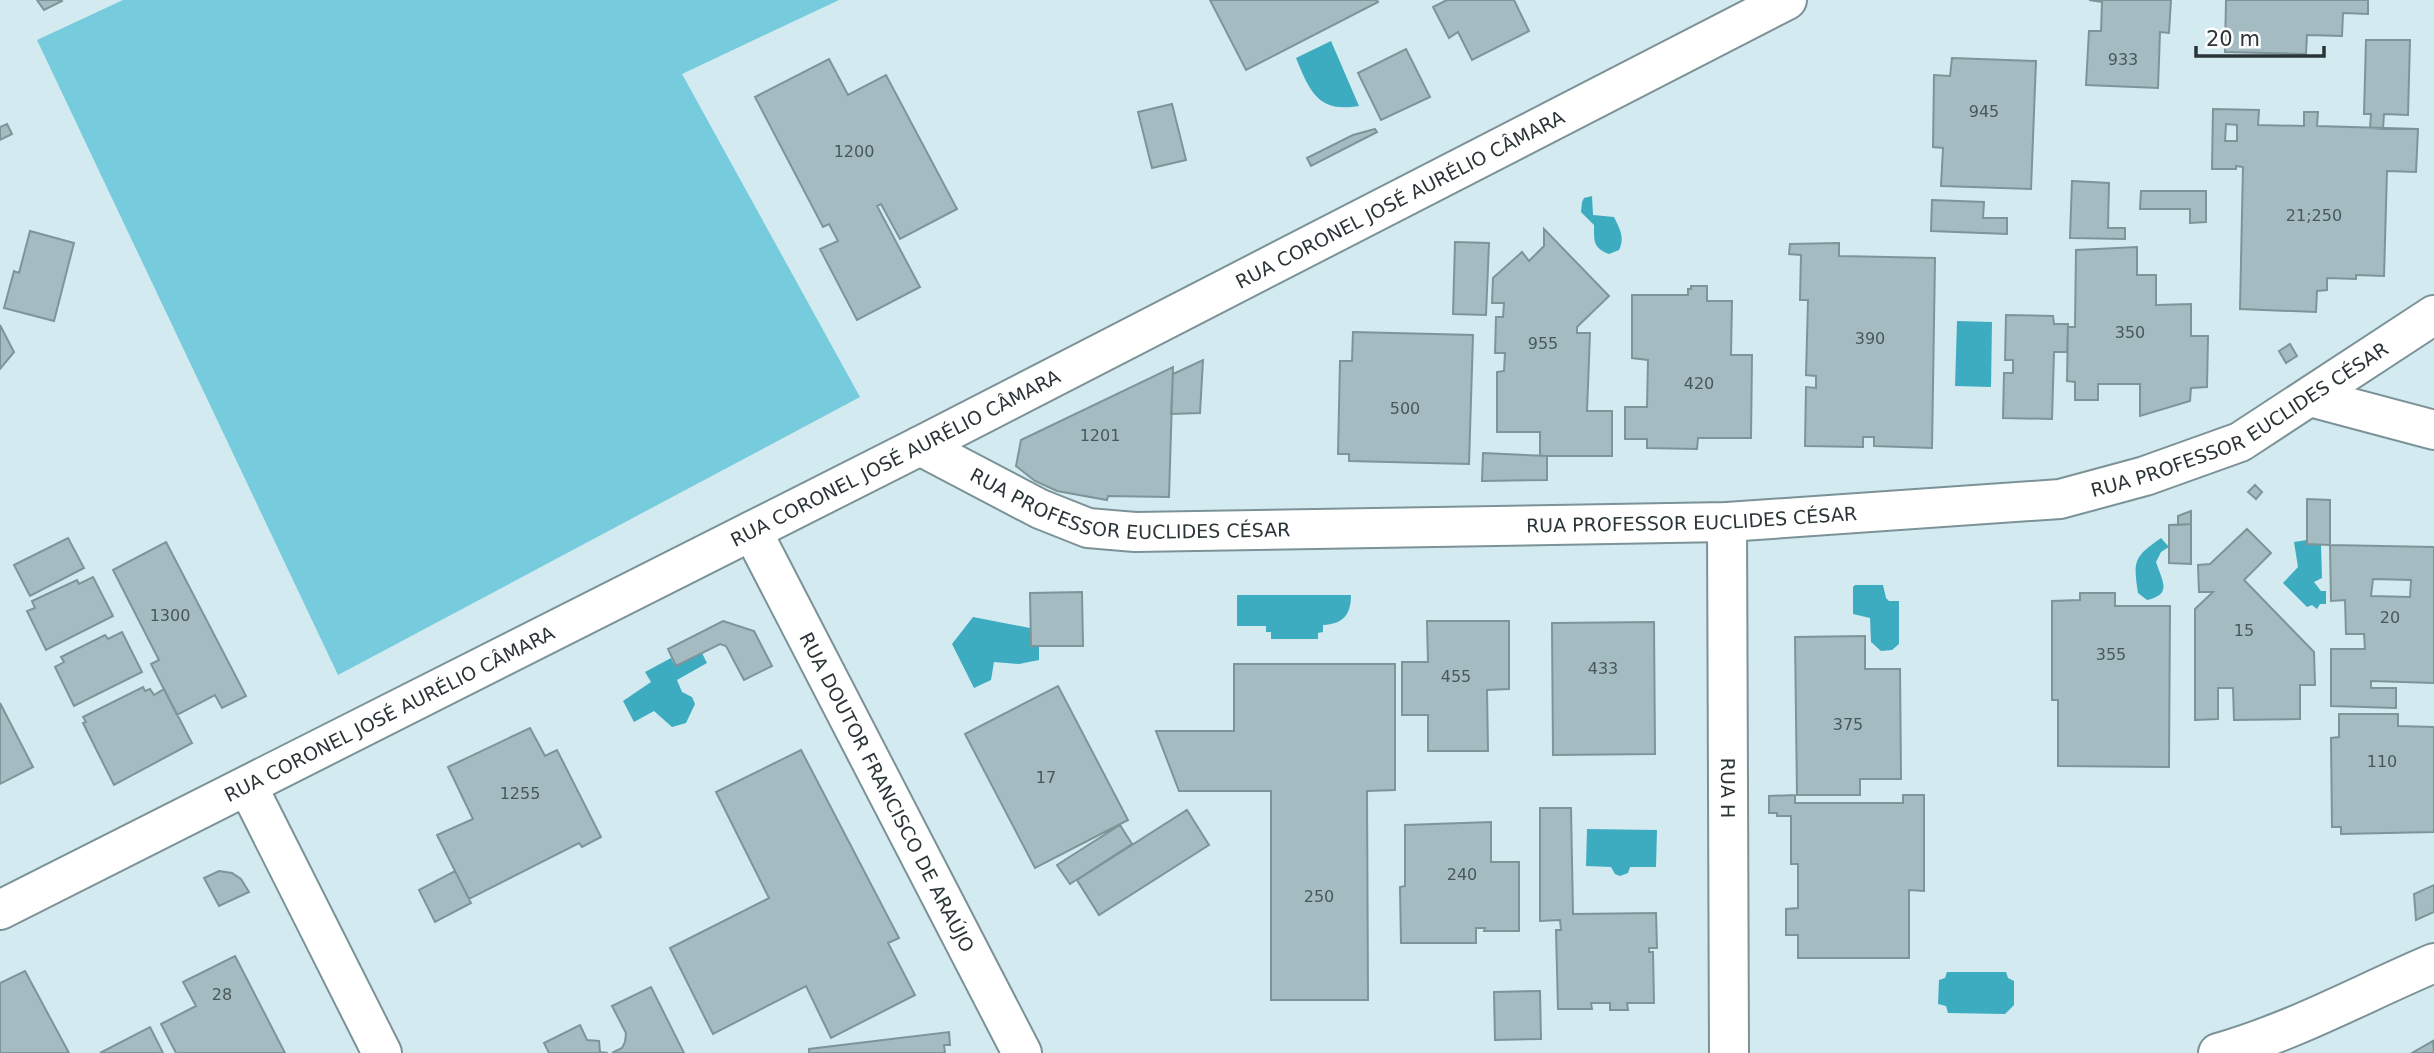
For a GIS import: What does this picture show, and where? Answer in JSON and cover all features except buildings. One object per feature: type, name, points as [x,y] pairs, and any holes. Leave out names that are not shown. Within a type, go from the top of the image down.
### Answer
[{"type":"street","name":"RUA CORONEL JOSÉ AURÉLIO CÂMARA","points":[[0,910],[920,446],[1787,0]]},
{"type":"street","name":"RUA PROFESSOR EUCLIDES CÉSAR","points":[[920,446],[1040,509],[1088,528],[1135,532],[1727,522],[2060,499],[2145,476],[2240,442],[2434,315]]},
{"type":"street","points":[[2310,397],[2434,430]]},
{"type":"street","name":"RUA H","points":[[1727,522],[1730,1053]]},
{"type":"street","name":"RUA DOUTOR FRANCISCO DE ARAÚJO","points":[[752,531],[1022,1053]]},
{"type":"street","points":[[247,787],[382,1053]]},
{"type":"street","points":[[2218,1053],[2254,1043],[2322,1016],[2434,963]]},
{"type":"shaded area","points":[[123,0],[839,0],[682,74],[860,397],[338,675],[37,40]]},
{"type":"shaded area","points":[[1331,41],[1359,106],[1345,107],[1325,103],[1311,90],[1301,70],[1296,58]]},
{"type":"shaded area","points":[[1592,196],[1593,215],[1614,217],[1621,233],[1619,250],[1609,254],[1597,246],[1594,225],[1581,212],[1584,198]]},
{"type":"shaded area","points":[[1957,321],[1992,322],[1991,387],[1955,386]]},
{"type":"shaded area","points":[[2161,538],[2169,547],[2161,552],[2156,562],[2164,586],[2160,594],[2147,600],[2138,593],[2136,566],[2145,550]]},
{"type":"shaded area","points":[[2307,540],[2307,544],[2321,545],[2322,578],[2314,582],[2321,591],[2326,591],[2326,604],[2320,604],[2317,609],[2312,605],[2307,607],[2283,583],[2298,567],[2294,542]]},
{"type":"shaded area","points":[[1855,585],[1883,585],[1889,601],[1899,601],[1899,644],[1892,650],[1881,651],[1871,642],[1870,618],[1853,614]]},
{"type":"shaded area","points":[[1237,595],[1351,595],[1344,617],[1336,623],[1323,625],[1323,632],[1318,633],[1318,639],[1271,639],[1271,632],[1266,632],[1266,626],[1237,626]]},
{"type":"shaded area","points":[[973,617],[1030,628],[1031,646],[1039,646],[1039,660],[1019,664],[994,662],[991,680],[974,688],[952,644]]},
{"type":"shaded area","points":[[701,651],[707,663],[677,680],[682,692],[692,697],[695,704],[686,723],[672,727],[654,711],[634,722],[623,701],[651,682],[645,672],[671,658],[674,664]]},
{"type":"shaded area","points":[[1587,829],[1657,830],[1656,867],[1630,867],[1628,873],[1620,876],[1615,874],[1611,867],[1586,866]]},
{"type":"shaded area","points":[[1947,972],[2006,972],[2008,978],[2014,981],[2014,1005],[2005,1014],[1948,1013],[1946,1006],[1938,1004],[1939,980],[1945,978]]}]
